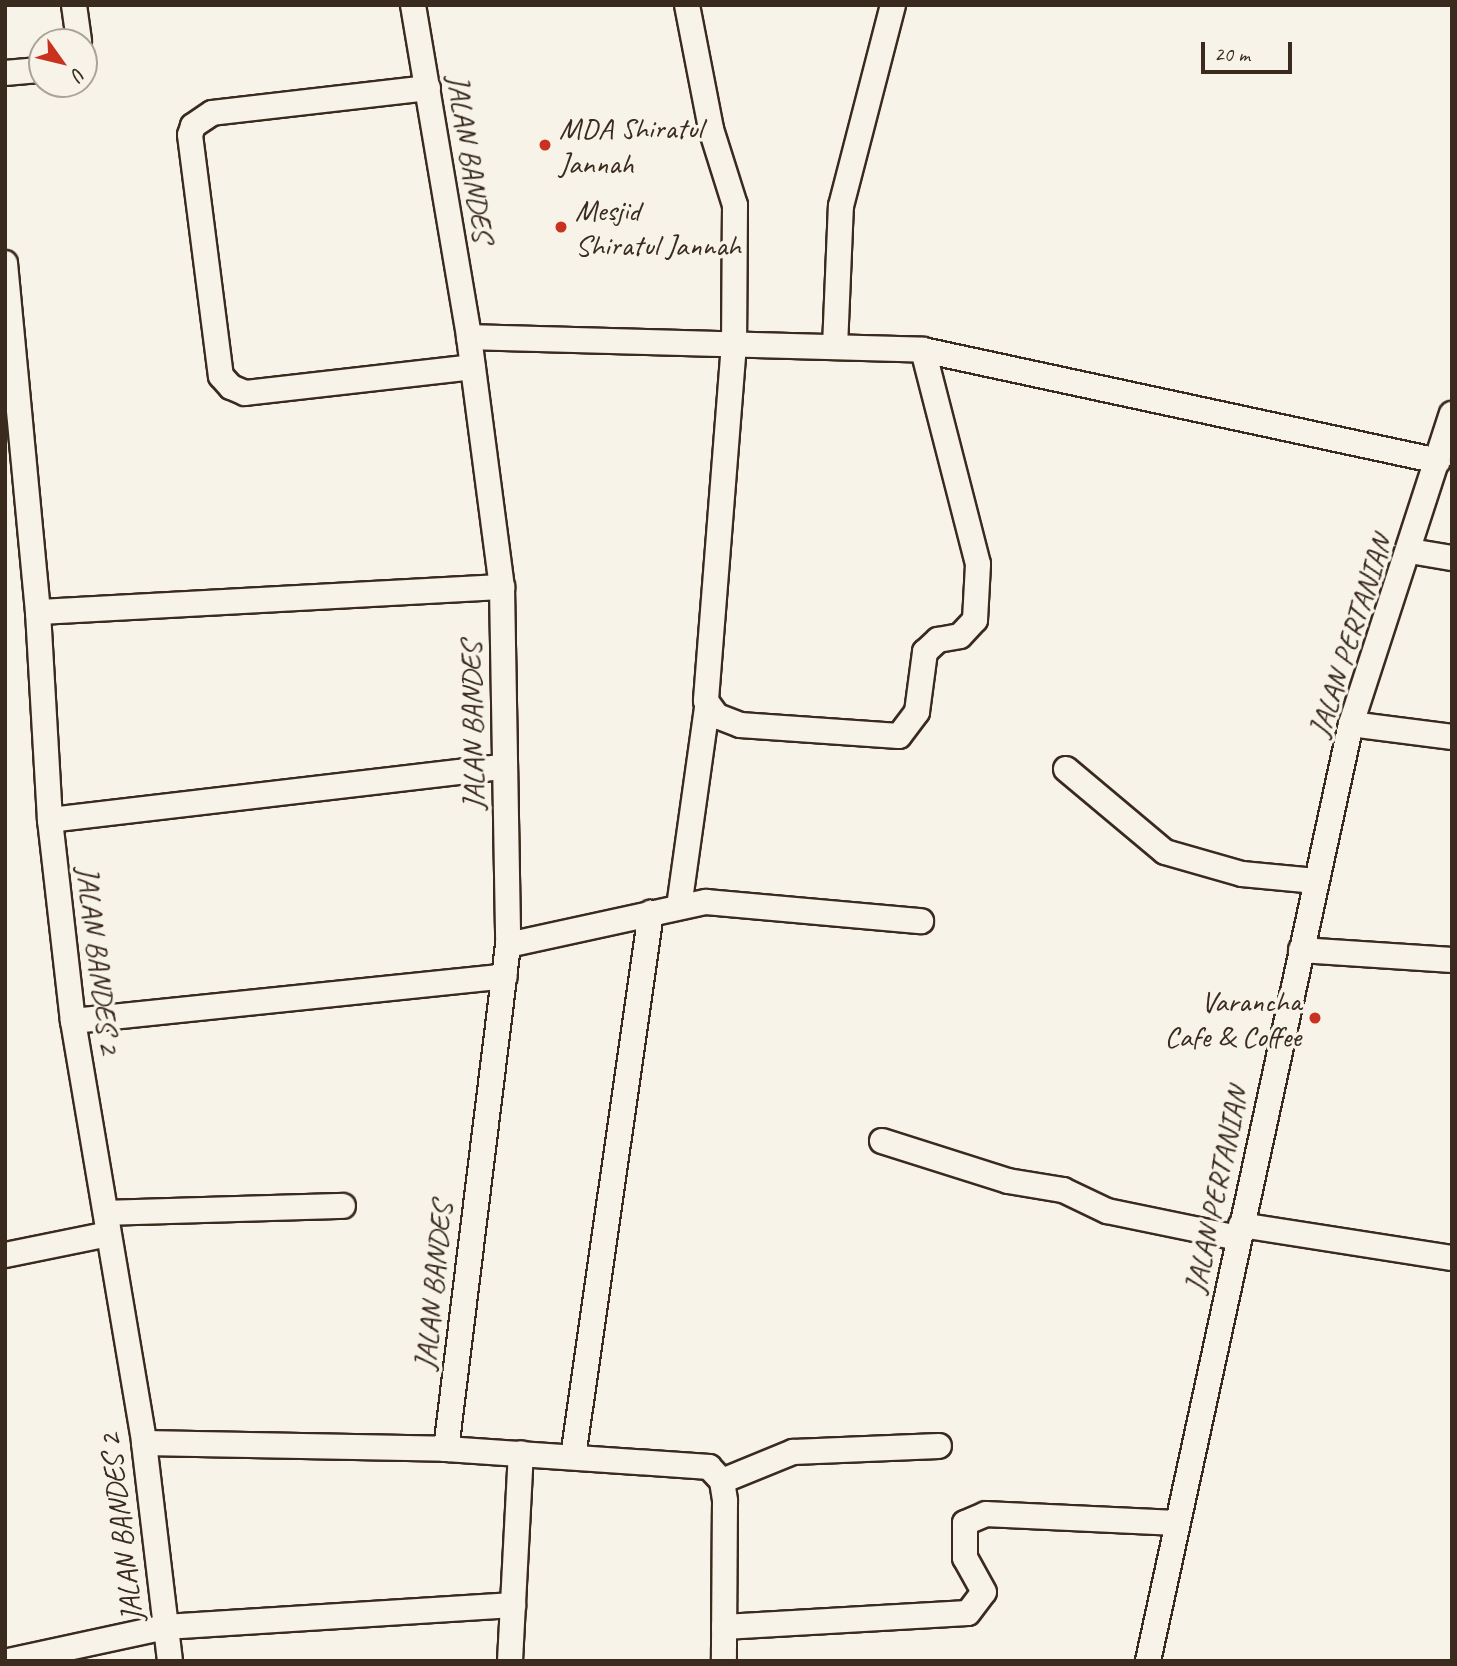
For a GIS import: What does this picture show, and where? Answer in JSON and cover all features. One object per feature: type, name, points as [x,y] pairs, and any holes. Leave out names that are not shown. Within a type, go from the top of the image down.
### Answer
[{"type":"street","points":[[74,5],[77,28]]},
{"type":"street","name":"JALAN BANDES","points":[[413,5],[469,337],[502,587],[508,945],[446,1449]]},
{"type":"street","points":[[678,907],[707,707],[734,344],[735,205],[710,129],[687,5]]},
{"type":"street","points":[[835,347],[841,206],[893,5]]},
{"type":"street","points":[[5,73],[28,71]]},
{"type":"street","points":[[428,88],[212,113],[193,126],[190,135],[221,376],[231,387],[245,393],[473,367]]},
{"type":"street","name":"JALAN BANDES 2","points":[[5,263],[38,612],[50,820],[73,1021],[144,1443],[170,1661]]},
{"type":"street","points":[[469,337],[923,349],[1438,461]]},
{"type":"street","points":[[707,707],[740,725],[899,736],[918,712],[926,652],[938,640],[960,636],[975,620],[978,564],[923,349]]},
{"type":"street","name":"JALAN PERTANIAN","points":[[1148,1661],[1351,724],[1410,551],[1452,414]]},
{"type":"street","points":[[1410,551],[1452,558]]},
{"type":"street","points":[[38,612],[502,587]]},
{"type":"street","points":[[1351,724],[1452,737]]},
{"type":"street","points":[[50,820],[504,767]]},
{"type":"street","points":[[1066,769],[1165,852],[1242,874],[1315,881]]},
{"type":"street","points":[[508,945],[706,902],[921,921]]},
{"type":"street","points":[[573,1457],[651,913]]},
{"type":"street","points":[[1301,950],[1452,960]]},
{"type":"street","points":[[73,1021],[505,976]]},
{"type":"street","points":[[882,1141],[1007,1181],[1063,1190],[1107,1211],[1452,1258]]},
{"type":"street","points":[[5,1255],[107,1224],[344,1206]]},
{"type":"street","points":[[144,1443],[446,1449],[709,1467],[722,1481],[724,1661]]},
{"type":"street","points":[[722,1481],[793,1452],[939,1446]]},
{"type":"street","points":[[510,1661],[521,1453]]},
{"type":"street","points":[[724,1627],[968,1613],[984,1592],[965,1558],[965,1523],[986,1514],[1176,1523]]},
{"type":"street","points":[[8,1661],[165,1627],[513,1605]]},
{"type":"place","name":"MDA Shiratul Jannah","points":[[545,145]]},
{"type":"place","name":"Mesjid Shiratul Jannah","points":[[561,227]]},
{"type":"place","name":"Varancha Cafe & Coffee","points":[[1315,1018]]}]
